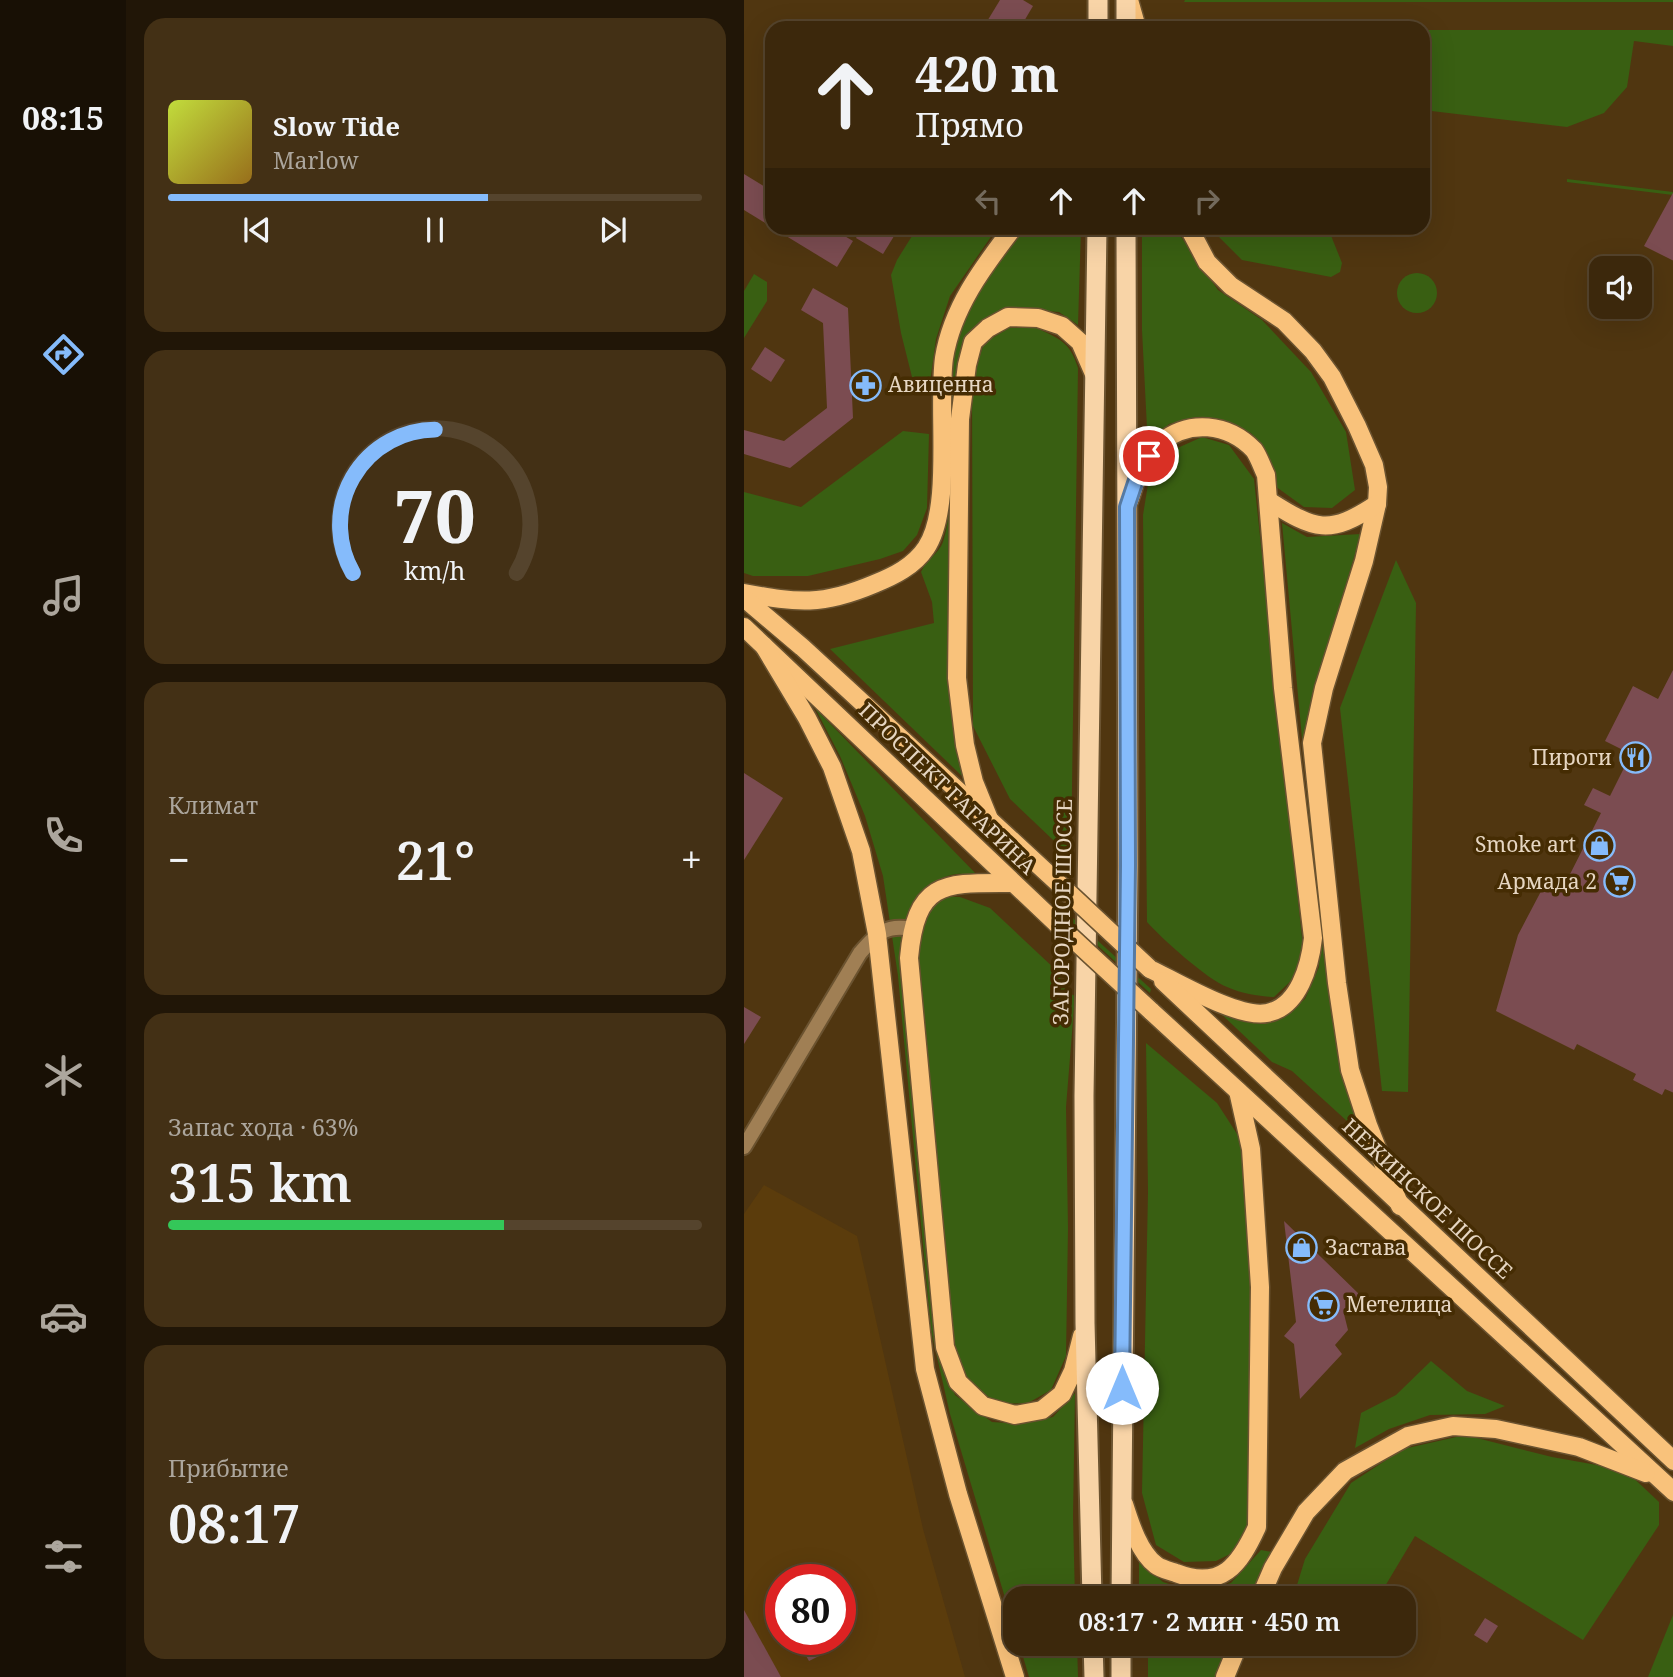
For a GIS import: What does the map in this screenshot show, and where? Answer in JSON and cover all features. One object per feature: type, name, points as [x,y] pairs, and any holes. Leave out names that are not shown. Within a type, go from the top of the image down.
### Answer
[{"type":"highway","points":[[1098,0],[1098,21]]},
{"type":"highway","points":[[1126,21],[1128,0]]},
{"type":"highway","name":"ЗАГОРОДНОЕ ШОССЕ","points":[[1092,1586],[1085,1322],[1084,1096],[1096,235]]},
{"type":"highway","points":[[1121,1586],[1128,865],[1126,235]]},
{"type":"highway","points":[[1093,1656],[1094,1677]]},
{"type":"highway","points":[[1121,1656],[1121,1677]]},
{"type":"main road","points":[[1128,0],[1135,21]]},
{"type":"main road","points":[[744,596],[806,602],[835,597],[896,575],[925,550],[936,531],[941,487],[944,358],[957,312],[978,276],[1009,235]]},
{"type":"main road","points":[[1193,235],[1207,262],[1231,286],[1284,321],[1313,351],[1332,377],[1358,426],[1374,465],[1378,487],[1377,504],[1364,561],[1324,688],[1312,743],[1337,983],[1350,1070],[1400,1206]]},
{"type":"main road","points":[[989,819],[974,782],[965,745],[957,678],[960,419],[967,365],[973,342],[988,328],[1008,317],[1037,318],[1062,326],[1080,342],[1095,376]]},
{"type":"main road","points":[[1127,507],[1140,468],[1159,443],[1184,429],[1209,426],[1235,434],[1256,452],[1266,475],[1284,688],[1313,938],[1303,982],[1281,1007],[1267,1013],[1248,1012],[1220,1003],[1150,969]]},
{"type":"main road","points":[[1269,501],[1302,522],[1328,527],[1355,519],[1377,504]]},
{"type":"main road","name":"ПРОСПЕКТ ГАГАРИНА","points":[[744,596],[1150,969]]},
{"type":"main road","name":"ПРОСПЕКТ ГАГАРИНА","points":[[744,627],[1013,883],[1238,1091]]},
{"type":"main road","points":[[764,646],[807,718],[832,767],[861,851],[877,933],[925,1369],[958,1494],[1015,1677]]},
{"type":"main road","points":[[1013,883],[959,883],[940,890],[926,900],[912,929],[909,958],[945,1347],[958,1382],[983,1406],[1015,1415],[1042,1409],[1062,1394],[1073,1371],[1085,1322]]},
{"type":"main road","name":"НЕЖИНСКОЕ ШОССЕ","points":[[1150,969],[1673,1461]]},
{"type":"main road","points":[[1121,1493],[1134,1536],[1156,1565],[1187,1577],[1209,1579],[1230,1570],[1244,1555],[1257,1527],[1260,1425],[1259,1249],[1251,1149],[1238,1091]]},
{"type":"main road","points":[[1238,1091],[1673,1492]]},
{"type":"main road","points":[[1265,1586],[1306,1512],[1345,1471],[1408,1436],[1453,1426],[1496,1429],[1579,1447],[1656,1476]]},
{"type":"main road","points":[[1225,1677],[1234,1656]]},
{"type":"street","points":[[744,1147],[860,953],[877,933],[897,926],[912,929]]},
{"type":"shaded area","points":[[764,1185],[857,1236],[923,1529],[965,1677],[744,1677],[744,1214]]},
{"type":"green space","points":[[1673,0],[1674,2],[1184,2]]},
{"type":"green space","points":[[1430,30],[1673,30],[1673,46],[1634,41],[1627,87],[1604,113],[1567,127],[1430,111]]},
{"type":"green space","points":[[1567,179],[1673,192],[1673,195],[1567,182]]},
{"type":"green space","points":[[913,235],[992,235],[950,296],[936,339],[929,390],[915,389],[901,333],[891,275]]},
{"type":"green space","points":[[1017,235],[1081,235],[1078,325],[1059,312],[1009,308],[984,320],[966,339],[949,631],[950,695],[963,777],[830,649],[934,623],[932,602],[921,572],[941,546],[948,521],[947,384],[950,356],[958,327],[991,268]]},
{"type":"green space","points":[[1142,235],[1180,235],[1218,290],[1262,320],[1311,372],[1346,432],[1355,490],[1332,508],[1304,507],[1275,486],[1265,449],[1251,433],[1220,419],[1196,417],[1169,424],[1146,447]]},
{"type":"green space","points":[[1331,235],[1342,263],[1340,272],[1331,277],[1242,260],[1218,236]]},
{"type":"green space","points":[[1417,273],[1431,279],[1437,293],[1431,307],[1417,313],[1403,307],[1397,293],[1403,279]]},
{"type":"green space","points":[[754,274],[767,282],[767,301],[744,338],[744,291]]},
{"type":"green space","points":[[1034,327],[1067,346],[1078,368],[1071,857],[1010,799],[973,726],[972,381],[984,343],[1009,328]]},
{"type":"green space","points":[[903,431],[929,434],[927,508],[917,535],[903,551],[808,576],[753,576],[744,573],[744,492],[801,507]]},
{"type":"green space","points":[[1202,437],[1229,445],[1254,479],[1303,947],[1294,978],[1274,997],[1244,993],[1219,983],[1185,958],[1147,922],[1143,515],[1149,478],[1173,450]]},
{"type":"green space","points":[[1282,523],[1307,537],[1361,534],[1308,727],[1306,753],[1331,1014],[1354,1113],[1372,1158],[1357,1144],[1348,1122],[1292,1071],[1272,1062],[1218,1011],[1286,1013],[1305,999],[1319,967],[1320,932]]},
{"type":"green space","points":[[1396,560],[1416,603],[1408,1092],[1382,1091],[1340,708]]},
{"type":"green space","points":[[815,708],[979,877],[957,874],[936,881],[927,888],[910,915],[905,937],[941,1351],[955,1395],[992,1422],[1021,1424],[1053,1417],[1075,1393],[1075,1586],[1003,1586],[1003,1591],[950,1414],[931,1331],[898,976],[883,876],[865,816],[840,756]]},
{"type":"green space","points":[[942,896],[960,897],[990,908],[1056,970],[1067,992],[1075,996],[1066,1107],[1066,1356],[1051,1390],[1028,1403],[999,1404],[968,1383],[955,1352],[918,944],[924,915]]},
{"type":"green space","points":[[1065,911],[1151,989],[1150,993],[1065,916]]},
{"type":"green space","points":[[1146,1043],[1217,1103],[1241,1140],[1250,1220],[1254,1350],[1249,1528],[1234,1552],[1216,1561],[1184,1562],[1156,1545],[1142,1493],[1148,1192]]},
{"type":"green space","points":[[1431,1361],[1467,1391],[1505,1406],[1485,1414],[1430,1415],[1389,1429],[1355,1448],[1361,1413],[1396,1395]]},
{"type":"green space","points":[[1465,1435],[1552,1457],[1625,1470],[1659,1502],[1659,1525],[1583,1640],[1415,1536],[1385,1586],[1297,1586],[1305,1559],[1351,1483],[1403,1449]]},
{"type":"green space","points":[[1261,1550],[1272,1552],[1256,1586],[1221,1586],[1231,1583]]},
{"type":"green space","points":[[1139,1561],[1163,1582],[1175,1586],[1139,1586]]},
{"type":"green space","points":[[1673,1615],[1673,1677],[1648,1677]]},
{"type":"green space","points":[[1023,1656],[1077,1656],[1078,1677],[1029,1677]]},
{"type":"green space","points":[[1148,1656],[1225,1656],[1216,1677],[1148,1677]]},
{"type":"building","points":[[1000,0],[1023,0],[1033,6],[1024,21],[987,21]]},
{"type":"building","points":[[744,174],[765,187],[765,223],[744,210]]},
{"type":"building","points":[[1674,191],[1674,261],[1644,246]]},
{"type":"building","points":[[784,235],[843,235],[853,241],[837,267]]},
{"type":"building","points":[[858,235],[895,235],[883,254],[856,238]]},
{"type":"building","points":[[813,288],[848,308],[853,418],[790,468],[744,454],[744,430],[784,441],[827,408],[823,323],[801,310]]},
{"type":"building","points":[[765,347],[785,360],[771,382],[751,369]]},
{"type":"building","name":"Армада 2","points":[[1674,668],[1674,1093],[1665,1089],[1662,1095],[1633,1080],[1636,1074],[1577,1044],[1574,1050],[1496,1011],[1518,935],[1548,878],[1564,886],[1601,813],[1584,805],[1593,788],[1610,796],[1631,754],[1605,741],[1633,686],[1658,699]]},
{"type":"building","points":[[744,773],[783,798],[744,860]]},
{"type":"building","points":[[744,1007],[761,1017],[744,1044]]},
{"type":"building","name":"Метелица","points":[[1284,1221],[1361,1296],[1344,1314],[1348,1330],[1335,1345],[1342,1354],[1300,1399],[1294,1344],[1284,1336],[1296,1322]]},
{"type":"building","points":[[744,1610],[765,1648],[765,1655],[769,1655],[781,1677],[744,1677]]},
{"type":"building","points":[[1485,1618],[1498,1626],[1487,1643],[1474,1635]]},
{"type":"building","points":[[806,1655],[821,1655],[809,1661]]},
{"type":"place","name":"Авиценна","points":[[865,385]]},
{"type":"place","name":"Пироги","points":[[1635,758]]},
{"type":"place","name":"Smoke art","points":[[1599,845]]},
{"type":"place","name":"Армада 2","points":[[1620,882]]},
{"type":"place","name":"Застава","points":[[1302,1248]]},
{"type":"place","name":"Метелица","points":[[1323,1305]]},
{"type":"route","points":[[1122,1388],[1128,865],[1127,507],[1140,468],[1149,456]]}]
